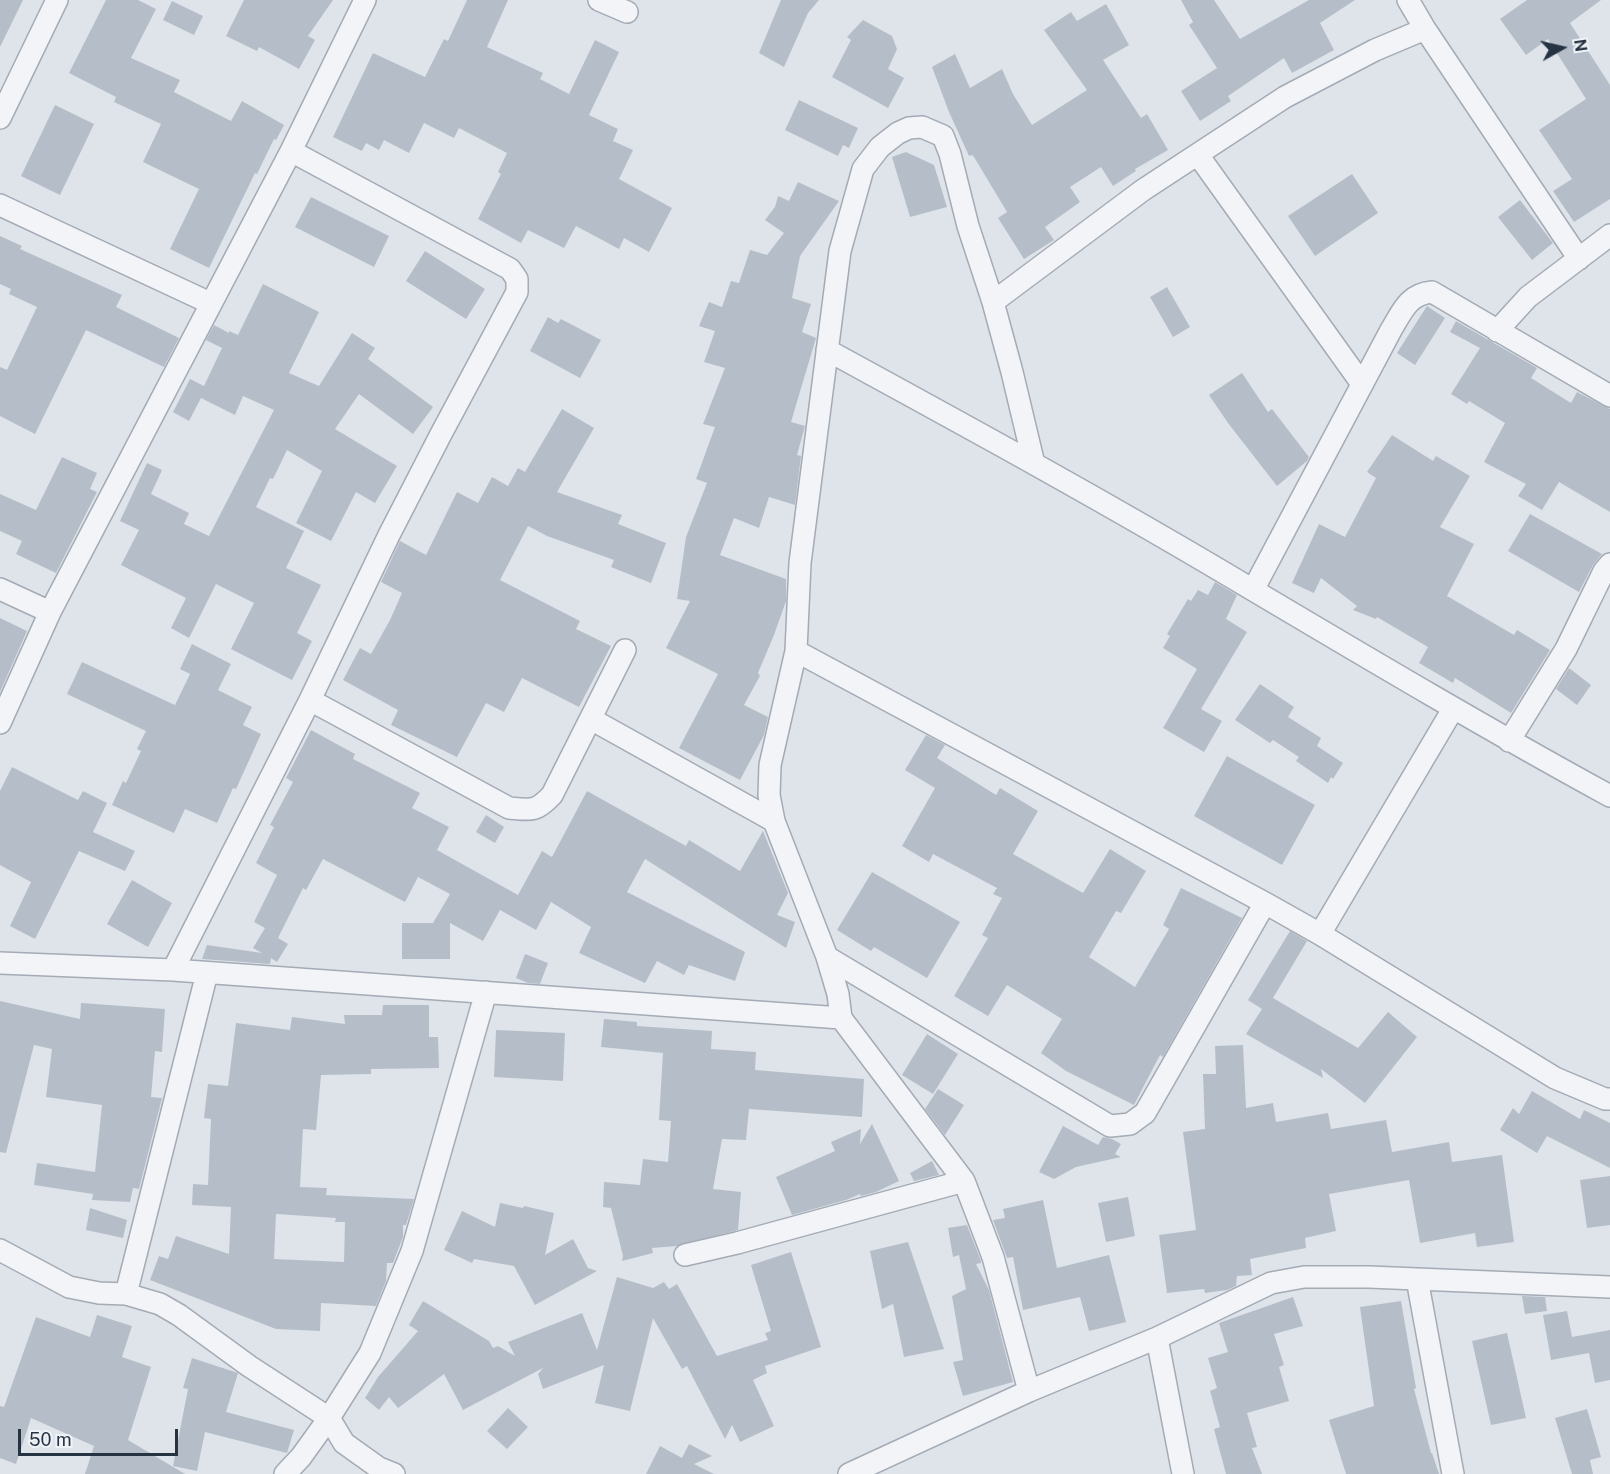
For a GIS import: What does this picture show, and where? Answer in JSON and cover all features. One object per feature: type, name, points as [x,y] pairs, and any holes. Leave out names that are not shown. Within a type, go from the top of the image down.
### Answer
[{"type":"street","points":[[0,118],[57,0]]},
{"type":"street","points":[[0,723],[50,612],[291,151],[365,0]]},
{"type":"street","points":[[599,0],[627,12]]},
{"type":"street","points":[[1408,0],[1579,259]]},
{"type":"street","points":[[993,302],[1143,190],[1285,97],[1375,50],[1425,29]]},
{"type":"street","points":[[1029,1391],[993,1257],[964,1181],[841,1018],[838,994],[827,957],[774,821],[769,795],[770,765],[796,651],[800,563],[840,251],[863,169],[880,147],[898,133],[909,128],[922,127],[943,135],[968,226],[993,302],[1034,464]]},
{"type":"street","points":[[173,970],[310,700],[405,505],[517,292],[517,279],[510,269],[291,151]]},
{"type":"street","points":[[1198,155],[1362,384]]},
{"type":"street","points":[[0,206],[210,303]]},
{"type":"street","points":[[1497,331],[1528,297],[1610,235]]},
{"type":"street","points":[[1253,590],[1406,304],[1420,293],[1432,292],[1610,396]]},
{"type":"street","points":[[827,350],[1034,464],[1453,709],[1610,796]]},
{"type":"street","points":[[1509,741],[1566,649],[1604,571],[1610,564]]},
{"type":"street","points":[[0,589],[50,612]]},
{"type":"street","points":[[310,700],[509,808],[525,810],[541,807],[552,795],[625,650]]},
{"type":"street","points":[[796,651],[1265,903],[1320,934],[1555,1078],[1610,1099]]},
{"type":"street","points":[[1320,934],[1453,709]]},
{"type":"street","points":[[591,719],[774,821]]},
{"type":"street","points":[[827,957],[1110,1126],[1130,1124],[1145,1113],[1265,903]]},
{"type":"street","points":[[0,963],[173,970],[395,988],[486,992],[841,1018]]},
{"type":"street","points":[[126,1294],[207,973]]},
{"type":"street","points":[[285,1474],[301,1457],[329,1418],[370,1353],[412,1251],[486,992]]},
{"type":"street","points":[[685,1255],[964,1181]]},
{"type":"street","points":[[0,1250],[69,1287],[99,1293],[126,1294],[160,1304],[179,1314],[249,1366],[329,1418],[344,1443],[379,1468],[393,1474]]},
{"type":"street","points":[[849,1474],[1029,1391],[1157,1338],[1271,1283],[1304,1277],[1610,1287]]},
{"type":"street","points":[[1417,1279],[1453,1474]]},
{"type":"street","points":[[1157,1338],[1183,1474]]},
{"type":"building","points":[[0,0],[23,0],[0,47]]},
{"type":"building","points":[[106,0],[138,0],[156,9],[131,58],[180,80],[174,92],[231,121],[242,101],[284,125],[276,140],[274,139],[257,174],[255,173],[209,268],[170,249],[199,189],[143,162],[161,124],[114,102],[116,97],[69,73]]},
{"type":"building","points":[[244,0],[333,0],[308,36],[315,40],[299,69],[259,47],[257,51],[226,36]]},
{"type":"building","points":[[467,0],[508,0],[487,47],[543,73],[540,79],[569,94],[595,40],[619,52],[589,115],[618,129],[613,141],[633,150],[619,179],[672,208],[649,252],[624,238],[619,249],[576,226],[564,248],[528,230],[521,243],[478,219],[501,174],[498,172],[507,153],[459,128],[454,138],[424,123],[409,153],[384,140],[379,150],[366,143],[362,151],[333,137],[373,53],[425,77],[444,39],[448,41]]},
{"type":"building","points":[[781,0],[819,0],[808,13],[784,67],[759,53]]},
{"type":"building","points":[[1181,0],[1214,0],[1240,39],[1309,0],[1355,0],[1320,23],[1334,50],[1292,73],[1284,58],[1228,96],[1231,101],[1200,121],[1181,91],[1217,68],[1189,25],[1193,22]]},
{"type":"building","points":[[1527,0],[1601,0],[1570,23],[1610,85],[1610,199],[1574,222],[1553,191],[1572,179],[1539,130],[1586,99],[1548,39],[1526,55],[1500,19]]},
{"type":"building","points":[[172,1],[203,16],[194,35],[163,20]]},
{"type":"building","points":[[1106,4],[1129,45],[1103,60],[1141,118],[1147,114],[1168,150],[1135,169],[1136,171],[1113,186],[1101,167],[1070,187],[1080,202],[1045,227],[1054,240],[1024,259],[998,218],[1007,212],[974,157],[969,156],[932,67],[955,54],[970,88],[1002,69],[1013,94],[1032,125],[1087,90],[1044,30],[1071,12],[1077,21]]},
{"type":"building","points":[[863,20],[892,36],[897,49],[888,69],[904,78],[888,108],[832,77],[851,40],[847,37]]},
{"type":"building","points":[[799,100],[858,128],[849,148],[843,145],[838,156],[785,130]]},
{"type":"building","points":[[55,105],[94,124],[60,195],[21,176]]},
{"type":"building","points":[[906,152],[934,165],[947,207],[910,217],[892,157]]},
{"type":"building","points":[[1352,174],[1378,213],[1315,256],[1288,216]]},
{"type":"building","points":[[798,182],[839,201],[800,256],[792,298],[811,304],[802,332],[816,338],[791,422],[805,426],[797,455],[801,456],[795,505],[769,497],[759,528],[734,518],[720,555],[786,579],[786,601],[758,673],[760,676],[744,705],[768,717],[764,735],[740,780],[679,748],[718,674],[666,648],[690,601],[677,599],[686,537],[707,483],[696,479],[715,427],[703,424],[725,368],[704,362],[715,331],[699,326],[709,302],[722,307],[731,281],[739,283],[750,250],[767,255],[784,233],[765,220],[775,207],[778,196],[789,201]]},
{"type":"building","points":[[311,197],[389,236],[374,267],[295,227]]},
{"type":"building","points":[[1520,200],[1553,243],[1532,260],[1498,217]]},
{"type":"building","points":[[0,236],[22,246],[20,249],[122,295],[116,307],[179,338],[164,367],[86,330],[35,434],[0,416],[0,367],[7,370],[37,307],[9,294],[11,289],[0,284]]},
{"type":"building","points":[[425,251],[485,289],[466,319],[406,281]]},
{"type":"building","points":[[263,284],[319,312],[289,373],[319,386],[352,333],[375,348],[368,359],[433,407],[413,434],[359,394],[335,429],[397,466],[375,503],[356,492],[331,541],[296,523],[322,471],[287,450],[273,479],[270,478],[256,507],[304,531],[286,568],[321,585],[297,633],[312,641],[292,680],[231,649],[254,603],[216,584],[189,638],[171,628],[186,598],[121,565],[139,530],[120,521],[147,463],[162,470],[151,494],[189,513],[184,524],[209,536],[274,410],[243,396],[235,415],[201,398],[189,421],[173,412],[190,379],[204,386],[222,348],[206,340],[214,325],[238,335]]},
{"type":"building","points":[[1167,287],[1190,327],[1173,337],[1150,297]]},
{"type":"building","points":[[1427,306],[1445,318],[1415,365],[1397,353]]},
{"type":"building","points":[[548,317],[558,323],[561,319],[601,340],[580,378],[530,351]]},
{"type":"building","points":[[1456,321],[1537,368],[1531,378],[1571,403],[1577,392],[1610,409],[1610,512],[1559,482],[1542,510],[1518,496],[1526,484],[1484,462],[1505,423],[1469,401],[1467,404],[1451,394],[1480,348],[1450,332]]},
{"type":"building","points":[[1242,373],[1268,412],[1272,409],[1309,457],[1277,486],[1209,395]]},
{"type":"building","points":[[562,409],[594,428],[557,492],[622,515],[618,524],[666,543],[651,583],[611,567],[614,560],[547,536],[528,526],[500,580],[580,621],[576,629],[611,646],[579,707],[522,678],[504,712],[486,703],[457,757],[391,725],[398,710],[343,680],[360,648],[371,654],[402,593],[381,582],[400,541],[426,555],[457,492],[478,503],[492,477],[508,486],[518,468],[525,472]]},
{"type":"building","points":[[1392,435],[1433,461],[1436,456],[1470,476],[1440,527],[1474,544],[1447,596],[1514,635],[1517,630],[1550,650],[1511,713],[1455,678],[1453,683],[1419,663],[1428,647],[1377,617],[1376,619],[1353,610],[1357,606],[1321,578],[1314,593],[1292,583],[1319,524],[1345,537],[1376,478],[1367,472]]},
{"type":"building","points":[[62,457],[97,473],[90,489],[97,492],[56,573],[16,554],[22,541],[0,531],[0,494],[36,510]]},
{"type":"building","points":[[1530,514],[1602,554],[1593,565],[1579,592],[1508,551]]},
{"type":"building","points":[[1215,582],[1237,595],[1226,619],[1247,632],[1201,709],[1222,721],[1204,752],[1163,728],[1197,669],[1163,648],[1170,636],[1167,634],[1188,599],[1191,601],[1198,590],[1208,595]]},
{"type":"building","points":[[0,618],[27,631],[0,692]]},
{"type":"building","points":[[192,644],[231,664],[218,690],[252,707],[243,725],[261,734],[236,789],[233,788],[217,823],[185,809],[174,833],[112,805],[123,781],[126,783],[141,751],[137,749],[146,731],[67,694],[82,662],[175,705],[190,674],[180,669]]},
{"type":"building","points":[[1569,668],[1591,685],[1577,705],[1556,689]]},
{"type":"building","points":[[1260,684],[1294,707],[1288,717],[1321,738],[1317,746],[1343,763],[1328,783],[1296,761],[1299,757],[1273,740],[1270,743],[1235,720]]},
{"type":"building","points":[[311,730],[355,754],[353,759],[420,793],[412,808],[449,827],[437,850],[518,895],[542,851],[552,857],[587,791],[686,846],[689,840],[740,871],[763,831],[788,893],[777,915],[795,922],[786,948],[645,859],[627,892],[745,952],[735,981],[689,965],[684,975],[657,961],[645,983],[579,953],[591,927],[551,902],[536,930],[500,910],[483,941],[450,923],[450,959],[402,959],[402,923],[433,923],[450,894],[418,877],[405,902],[323,859],[306,890],[303,888],[278,938],[288,944],[277,962],[271,958],[270,964],[202,959],[207,945],[262,953],[253,948],[265,928],[254,922],[277,875],[256,863],[274,827],[270,825],[293,782],[286,778]]},
{"type":"building","points":[[926,735],[945,745],[937,758],[996,795],[1000,788],[1038,811],[1013,854],[1083,893],[1110,849],[1146,871],[1121,913],[1116,911],[1089,957],[1135,987],[1169,929],[1163,925],[1181,888],[1242,918],[1163,1057],[1160,1055],[1134,1105],[1066,1071],[1041,1053],[1062,1019],[1007,985],[988,1016],[954,996],[988,938],[982,935],[1002,898],[993,894],[997,888],[933,854],[929,862],[902,846],[935,788],[905,770]]},
{"type":"building","points":[[1227,756],[1315,805],[1282,865],[1194,816]]},
{"type":"building","points":[[12,767],[78,800],[83,791],[107,803],[93,832],[135,851],[125,871],[79,851],[35,939],[10,926],[31,882],[0,865],[0,791]]},
{"type":"building","points":[[486,815],[504,827],[495,843],[476,832]]},
{"type":"building","points":[[872,872],[960,922],[927,978],[874,947],[871,951],[837,930]]},
{"type":"building","points":[[132,880],[172,903],[148,947],[107,924]]},
{"type":"building","points":[[1290,931],[1307,941],[1273,998],[1358,1048],[1388,1012],[1417,1037],[1365,1103],[1321,1069],[1323,1078],[1246,1034],[1262,1009],[1248,1000]]},
{"type":"building","points":[[525,954],[548,963],[540,984],[528,983],[516,978]]},
{"type":"building","points":[[0,1001],[80,1019],[81,1003],[165,1009],[162,1052],[155,1051],[151,1097],[162,1098],[139,1189],[133,1188],[130,1202],[92,1200],[93,1194],[34,1185],[37,1163],[95,1172],[102,1105],[46,1097],[52,1049],[34,1045],[6,1153],[0,1152]]},
{"type":"building","points":[[383,1005],[429,1005],[429,1037],[438,1037],[439,1068],[371,1069],[371,1074],[321,1075],[316,1130],[303,1129],[300,1187],[327,1188],[326,1195],[414,1199],[406,1225],[403,1225],[403,1237],[393,1263],[387,1263],[386,1281],[376,1306],[321,1303],[320,1331],[276,1329],[150,1280],[159,1256],[168,1259],[176,1236],[229,1254],[231,1207],[192,1205],[193,1184],[208,1185],[211,1119],[204,1118],[208,1084],[228,1086],[236,1023],[290,1030],[292,1017],[345,1024],[344,1015],[382,1015]],"holes":[[[276,1214],[336,1218],[335,1222],[345,1222],[344,1262],[274,1259]]]},
{"type":"building","points":[[604,1019],[637,1022],[637,1026],[712,1031],[711,1049],[756,1052],[755,1070],[864,1079],[862,1117],[749,1109],[746,1140],[722,1139],[713,1189],[741,1192],[738,1230],[677,1246],[652,1248],[653,1253],[622,1261],[623,1256],[611,1208],[603,1207],[604,1182],[640,1185],[643,1159],[668,1162],[671,1121],[659,1120],[663,1053],[601,1047]]},
{"type":"building","points":[[496,1030],[565,1033],[563,1081],[494,1077]]},
{"type":"building","points":[[927,1034],[958,1054],[933,1094],[902,1075]]},
{"type":"building","points":[[1243,1045],[1246,1108],[1273,1103],[1276,1122],[1328,1113],[1331,1129],[1386,1120],[1392,1152],[1449,1142],[1452,1162],[1502,1155],[1514,1242],[1477,1247],[1475,1233],[1420,1243],[1409,1180],[1329,1194],[1336,1231],[1305,1238],[1306,1248],[1250,1259],[1252,1275],[1237,1276],[1236,1286],[1227,1290],[1205,1293],[1204,1289],[1167,1293],[1159,1235],[1196,1230],[1183,1132],[1205,1129],[1203,1074],[1216,1074],[1215,1046]]},
{"type":"building","points":[[938,1089],[964,1105],[945,1135],[925,1109]]},
{"type":"building","points":[[1532,1091],[1580,1119],[1584,1110],[1610,1123],[1610,1168],[1547,1136],[1537,1153],[1500,1130],[1513,1108],[1519,1114]]},
{"type":"building","points":[[872,1124],[899,1181],[876,1192],[861,1196],[860,1194],[792,1215],[776,1177],[835,1151],[831,1142],[861,1129],[860,1144]]},
{"type":"building","points":[[1063,1126],[1098,1145],[1103,1137],[1112,1139],[1121,1144],[1115,1154],[1121,1157],[1076,1167],[1054,1179],[1039,1172]]},
{"type":"building","points":[[932,1161],[939,1175],[914,1181],[910,1173]]},
{"type":"building","points":[[1610,1176],[1610,1225],[1587,1228],[1580,1180]]},
{"type":"building","points":[[1128,1197],[1135,1236],[1106,1242],[1098,1203]]},
{"type":"building","points":[[1043,1200],[1057,1268],[1109,1255],[1126,1322],[1089,1331],[1080,1297],[1023,1310],[1013,1257],[1007,1258],[993,1220],[1005,1218],[1003,1209]]},
{"type":"building","points":[[500,1203],[554,1213],[545,1255],[573,1239],[588,1268],[597,1271],[535,1305],[514,1266],[474,1259],[472,1263],[444,1250],[462,1211],[495,1227]]},
{"type":"building","points":[[90,1208],[127,1220],[123,1238],[86,1230]]},
{"type":"building","points":[[967,1225],[981,1261],[976,1264],[989,1290],[1013,1382],[963,1396],[953,1362],[963,1360],[952,1296],[966,1289],[959,1255],[953,1257],[948,1228]]},
{"type":"building","points":[[908,1242],[944,1349],[904,1357],[893,1304],[882,1309],[870,1251]]},
{"type":"building","points":[[791,1252],[821,1347],[765,1366],[767,1373],[753,1380],[774,1426],[740,1442],[732,1425],[725,1439],[687,1366],[682,1369],[653,1318],[630,1411],[595,1403],[604,1365],[543,1389],[538,1374],[543,1368],[463,1410],[444,1374],[398,1408],[389,1397],[379,1410],[365,1398],[378,1377],[418,1331],[409,1325],[423,1301],[489,1341],[493,1348],[498,1346],[515,1356],[508,1342],[582,1313],[597,1350],[617,1277],[653,1288],[664,1282],[669,1289],[677,1284],[717,1356],[768,1340],[765,1333],[771,1331],[751,1265]]},
{"type":"building","points":[[1522,1296],[1545,1297],[1547,1311],[1525,1314]]},
{"type":"building","points":[[1293,1297],[1303,1326],[1274,1334],[1284,1365],[1279,1367],[1289,1401],[1247,1413],[1257,1447],[1252,1448],[1262,1474],[1226,1474],[1214,1429],[1220,1427],[1210,1391],[1217,1388],[1208,1358],[1228,1352],[1219,1323]]},
{"type":"building","points":[[1401,1301],[1416,1388],[1414,1389],[1439,1474],[1346,1474],[1329,1420],[1374,1406],[1360,1307]]},
{"type":"building","points":[[1567,1311],[1572,1337],[1610,1330],[1610,1380],[1595,1383],[1589,1353],[1551,1360],[1543,1315]]},
{"type":"building","points":[[97,1315],[132,1326],[122,1357],[151,1367],[128,1440],[185,1474],[85,1474],[94,1446],[31,1418],[16,1464],[0,1458],[0,1406],[4,1407],[36,1317],[90,1337]]},
{"type":"building","points":[[1507,1333],[1526,1418],[1491,1425],[1472,1341]]},
{"type":"building","points":[[192,1358],[238,1373],[226,1412],[294,1430],[287,1453],[205,1432],[197,1471],[173,1466],[188,1389],[183,1388]]},
{"type":"building","points":[[508,1408],[528,1427],[507,1449],[487,1431]]},
{"type":"building","points":[[1587,1409],[1601,1457],[1590,1460],[1593,1474],[1572,1474],[1555,1418]]},
{"type":"building","points":[[689,1444],[712,1456],[694,1464],[714,1474],[646,1474],[660,1446],[682,1458]]}]
